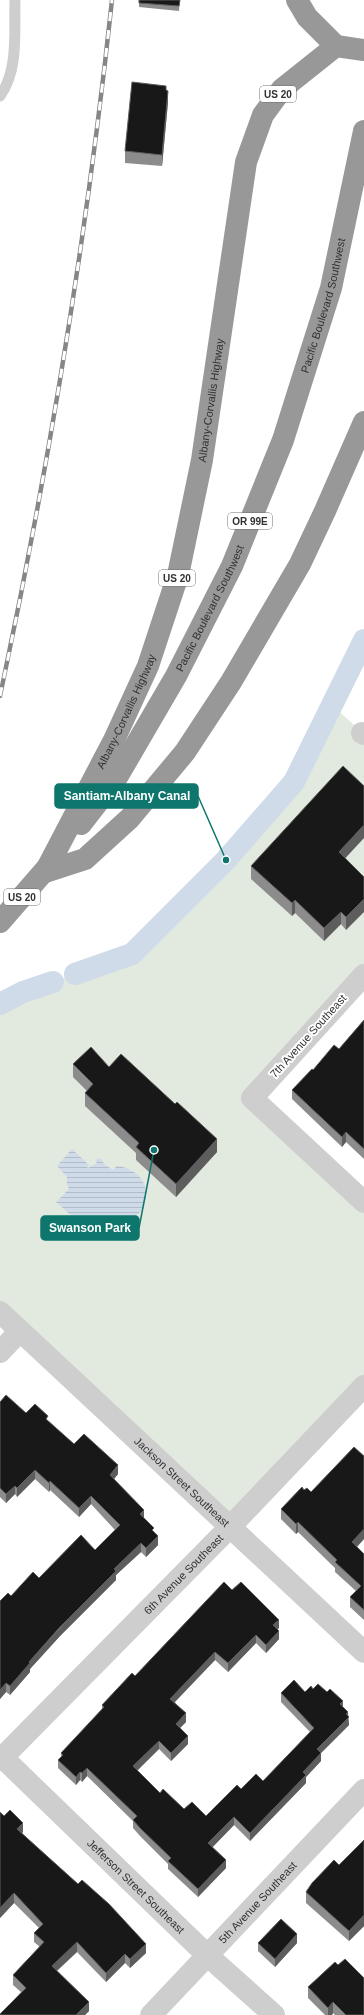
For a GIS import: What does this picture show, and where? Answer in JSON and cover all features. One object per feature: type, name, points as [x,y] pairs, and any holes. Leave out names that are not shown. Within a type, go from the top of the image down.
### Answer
[{"type":"highway","points":[[297,0],[308,17],[336,46],[364,50]]},
{"type":"highway","name":"Albany-Corvallis Highway","points":[[45,872],[114,740],[148,666],[178,575],[202,460],[246,162],[262,115],[282,89],[336,46]]},
{"type":"highway","name":"Pacific Boulevard Southwest","points":[[45,872],[116,779],[176,676],[232,566],[283,440],[331,288],[364,131]]},
{"type":"highway","points":[[45,872],[85,859],[130,818],[185,752],[231,682],[300,564],[326,511],[364,422]]},
{"type":"highway","name":"US 20","points":[[0,922],[45,872]]},
{"type":"street","name":"7th Avenue Southeast","points":[[364,975],[252,1098],[364,1202]]},
{"type":"street","name":"Jackson Street Southeast","points":[[0,1312],[364,1652]]},
{"type":"street","points":[[0,1352],[20,1331]]},
{"type":"street","name":"6th Avenue Southeast","points":[[1,1757],[230,1527],[364,1386]]},
{"type":"street","name":"Jefferson Street Southeast","points":[[1,1757],[207,1955],[274,2015]]},
{"type":"street","name":"5th Avenue Southeast","points":[[151,2015],[364,1790]]},
{"type":"lane","points":[[0,96],[4,90],[12,66],[15,0]]},
{"type":"shaded area","points":[[333,706],[364,734],[364,975],[252,1098],[364,1202],[364,1386],[230,1527],[0,1316],[0,1004],[23,992],[132,954],[226,860],[294,782]]},
{"type":"water","points":[[72,1149],[89,1165],[87,1167],[88,1168],[97,1163],[95,1160],[101,1158],[104,1164],[113,1170],[117,1166],[131,1170],[140,1178],[145,1187],[146,1198],[143,1208],[135,1217],[124,1223],[109,1224],[96,1238],[56,1202],[69,1189],[67,1177],[57,1166]]},
{"type":"building","points":[[139,0],[180,0],[179,6],[139,3]]},
{"type":"building","points":[[132,82],[166,86],[166,90],[168,91],[162,155],[125,151]]},
{"type":"building","points":[[343,766],[364,786],[364,825],[339,852],[364,877],[364,899],[346,917],[341,912],[324,928],[295,900],[292,903],[251,866]]},
{"type":"building","points":[[364,1020],[364,1149],[346,1132],[342,1137],[292,1090],[312,1069],[313,1070],[334,1045],[339,1049]]},
{"type":"building","points":[[91,1047],[109,1067],[121,1054],[175,1104],[177,1102],[217,1139],[176,1184],[136,1147],[139,1143],[85,1093],[93,1084],[73,1064]]},
{"type":"building","points":[[6,1395],[26,1413],[35,1404],[48,1416],[46,1419],[74,1444],[84,1434],[118,1465],[110,1475],[144,1510],[140,1514],[154,1528],[152,1530],[158,1536],[146,1548],[141,1543],[114,1569],[116,1571],[60,1627],[10,1686],[6,1683],[0,1690],[0,1601],[8,1593],[11,1596],[33,1572],[39,1578],[81,1535],[95,1550],[120,1525],[91,1496],[79,1508],[50,1481],[49,1483],[35,1470],[17,1488],[15,1486],[6,1494],[0,1488],[0,1402]]},
{"type":"building","points":[[354,1447],[364,1456],[364,1529],[352,1542],[364,1554],[364,1610],[350,1597],[361,1586],[335,1562],[337,1560],[298,1522],[296,1524],[281,1509],[302,1487],[304,1490],[307,1488],[311,1492]]},
{"type":"building","points":[[224,1582],[232,1590],[241,1582],[279,1620],[273,1625],[279,1631],[266,1645],[256,1635],[228,1663],[215,1652],[170,1699],[186,1713],[176,1724],[188,1736],[171,1753],[159,1741],[133,1766],[160,1793],[163,1789],[184,1809],[192,1802],[206,1816],[237,1785],[241,1789],[256,1774],[263,1781],[314,1728],[281,1693],[294,1680],[305,1692],[311,1686],[313,1689],[318,1684],[327,1692],[330,1689],[343,1701],[340,1704],[348,1712],[346,1714],[349,1717],[317,1749],[321,1753],[303,1772],[306,1775],[250,1833],[234,1817],[208,1843],[226,1860],[198,1889],[168,1861],[171,1858],[133,1820],[137,1816],[87,1768],[82,1773],[80,1772],[76,1777],[58,1760],[63,1755],[61,1753],[104,1707],[102,1705],[132,1673],[135,1676]]},
{"type":"building","points":[[10,1810],[23,1823],[17,1829],[78,1884],[82,1880],[109,1904],[146,1944],[130,1959],[125,1954],[106,1973],[77,1942],[52,1966],[89,2002],[76,2015],[0,2015],[26,1988],[13,1975],[44,1942],[34,1933],[43,1924],[14,1893],[0,1908],[0,1812],[4,1816]]},
{"type":"building","points":[[364,1840],[364,1915],[349,1931],[306,1892],[312,1883],[334,1860],[339,1865]]},
{"type":"building","points":[[281,1919],[297,1934],[275,1959],[258,1943]]},
{"type":"building","points":[[345,1959],[364,1978],[364,2015],[346,2015],[333,2002],[328,2008],[308,1987],[335,1962],[338,1965]]},
{"type":"waterway","points":[[75,974],[132,954],[226,860],[294,782],[364,640]]},
{"type":"waterway","points":[[0,1004],[23,992],[53,982]]},
{"type":"railway","points":[[0,696],[35,523],[65,350],[91,175],[112,0]]},
{"type":"place","name":"Santiam-Albany Canal","points":[[226,860]]},
{"type":"place","name":"Swanson Park","points":[[154,1150]]}]
